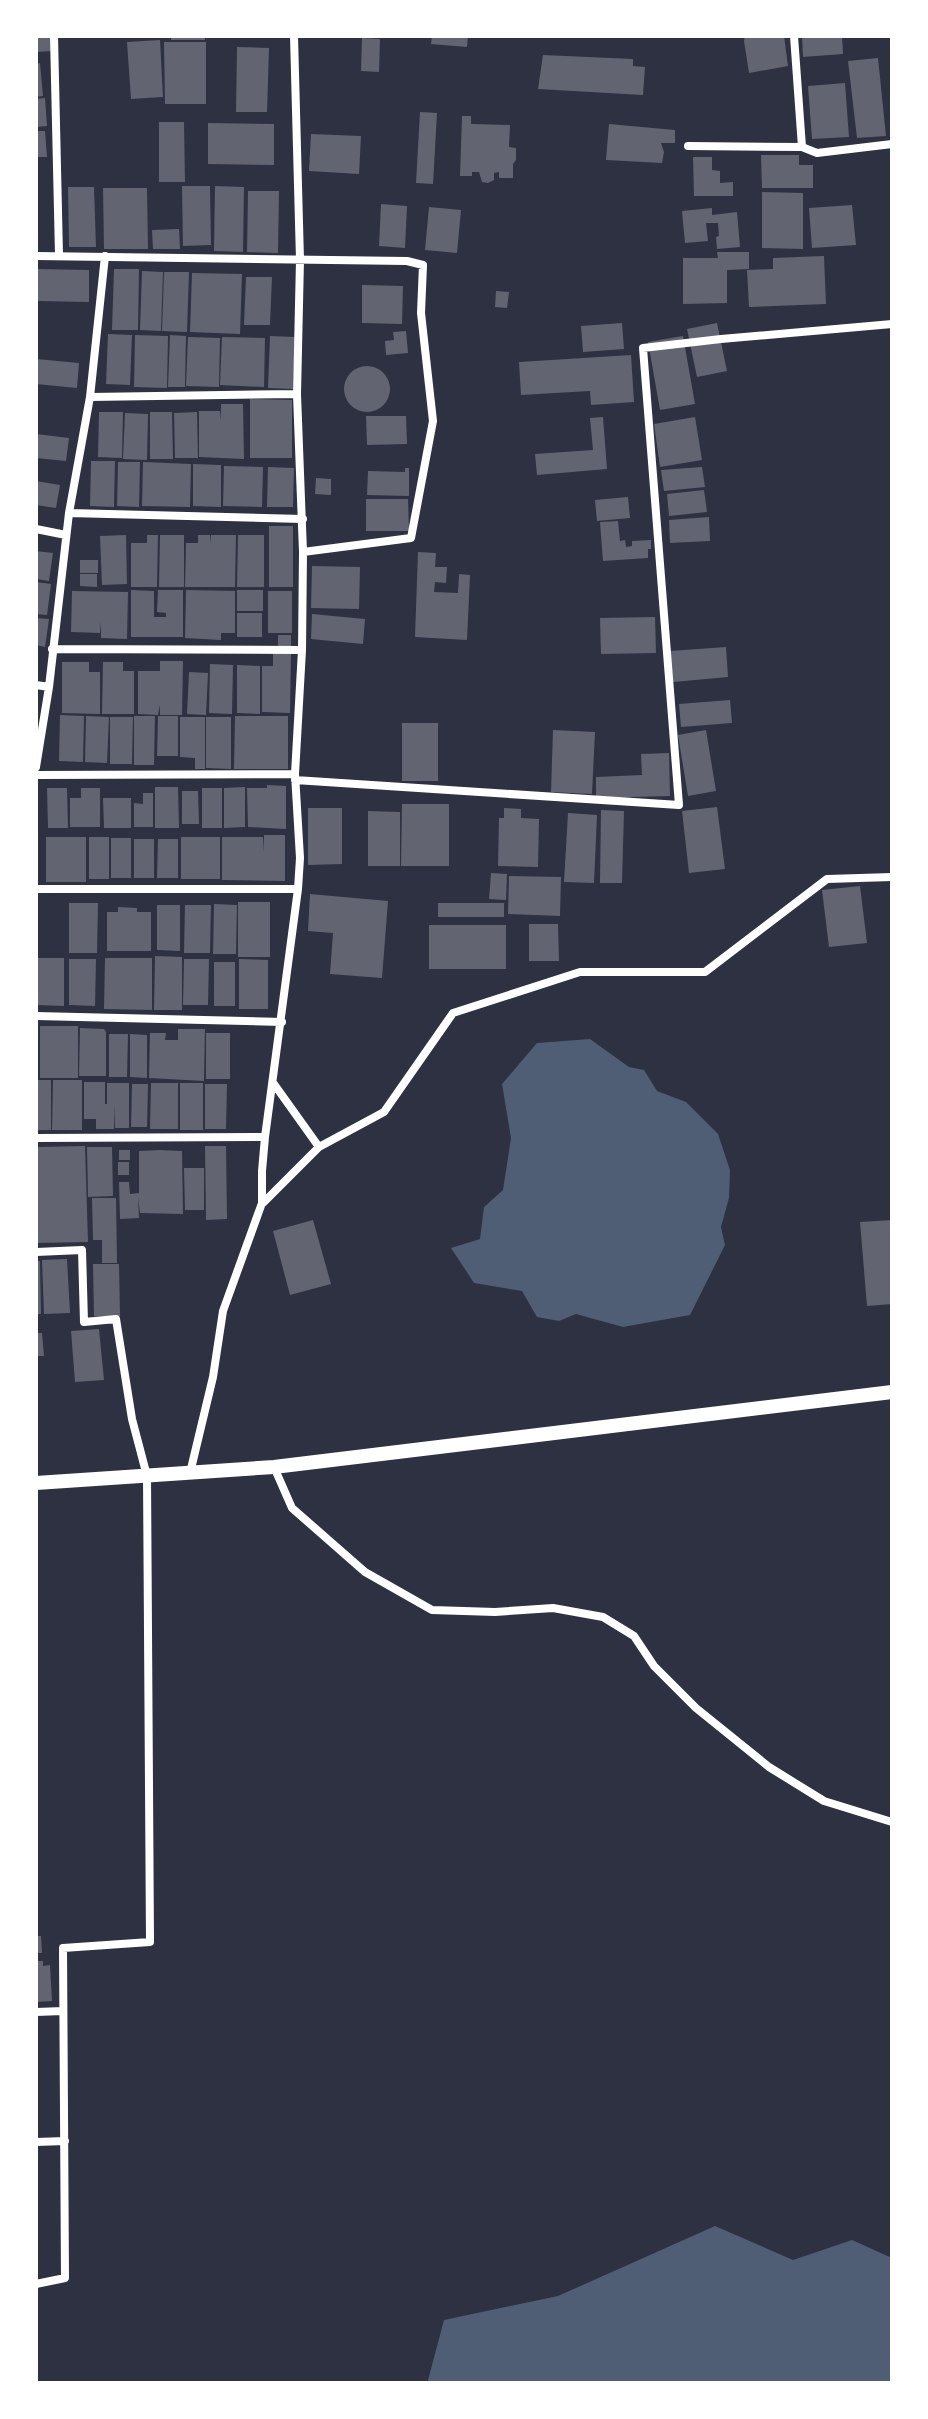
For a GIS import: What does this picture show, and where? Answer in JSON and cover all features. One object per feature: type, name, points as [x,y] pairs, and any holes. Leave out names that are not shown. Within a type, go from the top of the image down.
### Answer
[{"type":"street","points":[[54,36],[59,255]]},
{"type":"street","points":[[190,1473],[213,1377],[223,1311],[262,1203],[265,1137],[298,889],[300,858],[295,777],[302,650],[303,519],[297,394],[300,260],[294,36]]},
{"type":"street","points":[[794,36],[802,147]]},
{"type":"street","points":[[688,146],[802,147],[817,153],[892,144]]},
{"type":"street","points":[[36,256],[407,261],[423,265],[421,313],[433,421],[411,538],[303,552]]},
{"type":"street","points":[[36,767],[49,687],[69,513],[90,397],[105,256]]},
{"type":"street","points":[[36,775],[295,777],[679,805],[643,348],[892,324]]},
{"type":"street","points":[[90,397],[297,394]]},
{"type":"street","points":[[69,513],[303,519]]},
{"type":"street","points":[[36,529],[66,535]]},
{"type":"street","points":[[52,649],[302,650]]},
{"type":"street","points":[[36,685],[49,687]]},
{"type":"street","points":[[262,1203],[319,1147],[384,1112],[453,1013],[580,972],[705,972],[827,879],[892,877]]},
{"type":"street","points":[[36,889],[298,889]]},
{"type":"street","points":[[36,1016],[282,1022]]},
{"type":"street","points":[[273,1083],[319,1147]]},
{"type":"street","points":[[36,1138],[265,1137]]},
{"type":"street","points":[[36,1252],[82,1250],[84,1322],[116,1319],[132,1419],[147,1476],[150,1942],[63,1948],[65,2278],[36,2284]]},
{"type":"street","points":[[36,1483],[274,1467],[892,1392]]},
{"type":"street","points":[[274,1467],[292,1508],[365,1572],[432,1610],[495,1612],[553,1608],[603,1617],[634,1636],[654,1666],[696,1708],[769,1767],[824,1801],[892,1822]]},
{"type":"street","points":[[36,2012],[63,2011]]},
{"type":"street","points":[[36,2142],[65,2141]]},
{"type":"water","points":[[590,1039],[629,1067],[644,1070],[657,1091],[686,1102],[718,1134],[730,1170],[729,1198],[721,1227],[725,1245],[690,1315],[623,1327],[576,1314],[559,1321],[537,1317],[522,1291],[474,1283],[451,1248],[480,1239],[484,1207],[503,1190],[511,1138],[502,1084],[537,1043]]},
{"type":"water","points":[[715,2226],[793,2260],[852,2240],[892,2258],[892,2383],[430,2383],[428,2380],[444,2320],[558,2296]]},
{"type":"building","points":[[36,36],[53,36],[53,51],[36,52]]},
{"type":"building","points":[[171,36],[205,36],[205,40],[171,40]]},
{"type":"building","points":[[432,36],[468,36],[467,47],[431,44]]},
{"type":"building","points":[[745,36],[784,36],[788,66],[749,73]]},
{"type":"building","points":[[802,36],[842,36],[843,54],[803,57]]},
{"type":"building","points":[[362,38],[380,39],[379,72],[361,71]]},
{"type":"building","points":[[160,40],[163,97],[131,99],[127,42]]},
{"type":"building","points":[[164,42],[206,42],[206,104],[165,104]]},
{"type":"building","points":[[237,47],[269,48],[267,112],[236,112]]},
{"type":"building","points":[[543,55],[633,59],[633,66],[645,67],[643,95],[538,89]]},
{"type":"building","points":[[878,58],[886,136],[857,138],[848,61]]},
{"type":"building","points":[[40,63],[43,96],[36,97],[36,64]]},
{"type":"building","points":[[845,83],[849,137],[812,139],[808,86]]},
{"type":"building","points":[[45,98],[47,126],[36,127],[36,99]]},
{"type":"building","points":[[420,112],[437,113],[433,184],[416,183]]},
{"type":"building","points":[[462,116],[471,116],[471,124],[510,125],[509,147],[516,148],[513,178],[499,178],[499,172],[494,173],[494,180],[488,183],[482,182],[479,172],[472,172],[472,176],[460,176]]},
{"type":"building","points":[[159,122],[184,122],[185,182],[159,182]]},
{"type":"building","points":[[208,123],[274,124],[274,165],[208,164]]},
{"type":"building","points":[[609,124],[675,130],[675,143],[661,143],[664,152],[662,163],[606,160]]},
{"type":"building","points":[[36,131],[45,131],[47,157],[36,157]]},
{"type":"building","points":[[311,134],[361,136],[359,174],[309,171]]},
{"type":"building","points":[[761,155],[799,155],[799,165],[813,165],[813,188],[762,188]]},
{"type":"building","points":[[693,157],[712,157],[712,170],[720,171],[720,183],[733,182],[733,196],[694,196]]},
{"type":"building","points":[[182,186],[210,186],[211,245],[183,246]]},
{"type":"building","points":[[215,186],[244,187],[243,252],[214,251]]},
{"type":"building","points":[[68,187],[94,187],[96,247],[69,247]]},
{"type":"building","points":[[103,188],[147,188],[148,249],[104,249]]},
{"type":"building","points":[[248,191],[279,191],[278,253],[247,252]]},
{"type":"building","points":[[762,192],[803,193],[803,249],[762,248]]},
{"type":"building","points":[[381,204],[407,206],[405,248],[379,246]]},
{"type":"building","points":[[852,205],[856,245],[812,248],[809,208]]},
{"type":"building","points":[[429,207],[461,210],[457,253],[425,250]]},
{"type":"building","points":[[712,208],[712,215],[737,212],[740,247],[717,249],[718,223],[706,223],[708,241],[685,243],[682,211]]},
{"type":"building","points":[[179,229],[180,249],[153,249],[152,230]]},
{"type":"building","points":[[717,252],[749,252],[749,269],[727,270],[727,303],[683,304],[683,258],[718,258]]},
{"type":"building","points":[[824,256],[826,304],[749,307],[747,270],[773,269],[773,258]]},
{"type":"building","points":[[36,269],[89,270],[89,302],[36,301]]},
{"type":"building","points":[[114,269],[139,269],[138,330],[112,330]]},
{"type":"building","points":[[142,271],[163,272],[161,331],[140,330]]},
{"type":"building","points":[[164,272],[189,272],[187,332],[162,331]]},
{"type":"building","points":[[192,273],[242,274],[240,334],[190,332]]},
{"type":"building","points":[[246,277],[272,277],[270,325],[244,325]]},
{"type":"building","points":[[362,285],[403,286],[402,324],[362,323]]},
{"type":"building","points":[[496,291],[509,292],[507,308],[495,307]]},
{"type":"building","points":[[622,323],[624,349],[583,352],[581,326]]},
{"type":"building","points":[[717,323],[727,371],[697,377],[687,329]]},
{"type":"building","points":[[406,331],[408,353],[386,355],[385,341],[394,340],[393,332]]},
{"type":"building","points":[[108,334],[132,335],[130,385],[106,384]]},
{"type":"building","points":[[135,335],[168,336],[167,388],[134,387]]},
{"type":"building","points":[[170,335],[186,336],[185,387],[168,387]]},
{"type":"building","points":[[270,336],[295,337],[293,389],[268,388]]},
{"type":"building","points":[[683,336],[695,404],[660,410],[648,342]]},
{"type":"building","points":[[188,337],[220,338],[219,387],[186,386]]},
{"type":"building","points":[[222,337],[265,338],[264,387],[220,385]]},
{"type":"building","points":[[631,355],[634,402],[591,405],[590,391],[521,395],[519,362]]},
{"type":"building","points":[[36,359],[79,363],[77,388],[36,384]]},
{"type":"building","points":[[367,366],[384,372],[390,389],[384,406],[367,412],[350,406],[344,389],[350,372]]},
{"type":"building","points":[[250,399],[292,400],[292,458],[250,458]]},
{"type":"building","points":[[221,404],[243,404],[244,459],[199,457],[199,411],[220,411],[221,420]]},
{"type":"building","points":[[99,412],[123,412],[122,458],[98,457]]},
{"type":"building","points":[[150,412],[172,412],[173,459],[150,459]]},
{"type":"building","points":[[197,412],[198,458],[175,458],[174,413]]},
{"type":"building","points":[[125,413],[148,414],[147,460],[123,459]]},
{"type":"building","points":[[366,416],[406,416],[407,444],[367,445]]},
{"type":"building","points":[[603,417],[607,469],[537,475],[535,454],[593,450],[590,418]]},
{"type":"building","points":[[695,417],[702,460],[660,467],[654,424]]},
{"type":"building","points":[[36,434],[69,438],[66,461],[36,458]]},
{"type":"building","points":[[91,461],[115,461],[114,507],[90,506]]},
{"type":"building","points":[[118,462],[140,462],[139,507],[117,506]]},
{"type":"building","points":[[143,462],[191,464],[190,507],[142,506]]},
{"type":"building","points":[[193,464],[221,465],[221,507],[193,506]]},
{"type":"building","points":[[224,466],[263,467],[262,507],[223,506]]},
{"type":"building","points":[[268,467],[294,468],[293,507],[267,507]]},
{"type":"building","points":[[702,467],[705,487],[664,491],[661,470]]},
{"type":"building","points":[[405,468],[409,468],[409,496],[367,495],[368,471],[405,472]]},
{"type":"building","points":[[316,478],[331,479],[331,495],[315,494]]},
{"type":"building","points":[[36,481],[60,485],[56,508],[36,505]]},
{"type":"building","points":[[704,490],[707,512],[669,516],[667,494]]},
{"type":"building","points":[[628,497],[630,518],[597,521],[595,500]]},
{"type":"building","points":[[366,499],[408,499],[409,531],[366,531]]},
{"type":"building","points":[[709,517],[710,541],[670,543],[669,520]]},
{"type":"building","points":[[618,521],[620,541],[625,540],[626,547],[632,546],[632,541],[651,540],[648,558],[603,561],[600,522]]},
{"type":"building","points":[[269,526],[293,526],[293,587],[269,587]]},
{"type":"building","points":[[126,535],[127,584],[102,585],[100,536]]},
{"type":"building","points":[[147,535],[158,535],[157,587],[131,587],[131,543],[147,543]]},
{"type":"building","points":[[160,535],[184,535],[184,587],[159,587]]},
{"type":"building","points":[[198,535],[210,535],[210,544],[211,535],[236,535],[235,587],[185,587],[186,543],[198,543]]},
{"type":"building","points":[[238,535],[264,535],[264,587],[237,587]]},
{"type":"building","points":[[36,551],[53,553],[49,581],[36,579]]},
{"type":"building","points":[[418,552],[436,553],[435,567],[447,567],[446,583],[435,582],[434,592],[458,593],[459,574],[470,575],[467,640],[415,637]]},
{"type":"building","points":[[80,560],[98,560],[98,573],[80,573]]},
{"type":"building","points":[[312,566],[360,567],[359,609],[311,608]]},
{"type":"building","points":[[80,574],[97,574],[97,587],[80,586]]},
{"type":"building","points":[[36,582],[51,584],[47,615],[36,614]]},
{"type":"building","points":[[131,590],[154,591],[154,617],[166,617],[166,613],[157,612],[158,590],[183,590],[183,637],[131,637]]},
{"type":"building","points":[[186,590],[235,591],[235,633],[221,633],[221,640],[185,638]]},
{"type":"building","points":[[237,590],[263,590],[263,611],[237,611]]},
{"type":"building","points":[[72,591],[128,592],[127,639],[101,638],[101,622],[100,633],[71,632]]},
{"type":"building","points":[[268,591],[292,591],[292,633],[268,633]]},
{"type":"building","points":[[237,613],[262,613],[262,637],[237,637]]},
{"type":"building","points":[[312,614],[365,619],[363,644],[311,639]]},
{"type":"building","points":[[655,617],[656,653],[601,654],[600,618]]},
{"type":"building","points":[[36,618],[49,619],[45,647],[36,645]]},
{"type":"building","points":[[278,635],[291,635],[291,647],[278,647]]},
{"type":"building","points":[[726,647],[728,677],[673,682],[670,651]]},
{"type":"building","points":[[273,652],[291,653],[290,713],[262,712],[262,666],[273,666]]},
{"type":"building","points":[[160,661],[183,661],[182,715],[160,715],[160,705],[158,715],[138,714],[138,671],[160,671]]},
{"type":"building","points":[[62,662],[89,662],[89,672],[100,672],[100,714],[62,713]]},
{"type":"building","points":[[103,662],[123,662],[123,671],[134,671],[134,714],[102,714]]},
{"type":"building","points":[[210,664],[233,665],[232,714],[209,713]]},
{"type":"building","points":[[237,665],[260,666],[260,714],[237,713]]},
{"type":"building","points":[[189,672],[208,673],[206,715],[187,714]]},
{"type":"building","points":[[730,700],[732,723],[681,727],[679,704]]},
{"type":"building","points":[[60,715],[84,716],[83,762],[59,761]]},
{"type":"building","points":[[86,716],[109,717],[107,763],[85,762]]},
{"type":"building","points":[[134,716],[155,716],[154,765],[134,765]]},
{"type":"building","points":[[158,716],[178,716],[178,756],[157,756]]},
{"type":"building","points":[[235,716],[288,716],[288,769],[234,769]]},
{"type":"building","points":[[110,717],[133,717],[132,764],[110,764]]},
{"type":"building","points":[[180,717],[205,717],[205,769],[195,769],[195,758],[180,757]]},
{"type":"building","points":[[206,717],[231,717],[231,769],[206,768]]},
{"type":"building","points":[[402,723],[438,723],[438,781],[402,781]]},
{"type":"building","points":[[553,730],[595,732],[592,794],[551,792]]},
{"type":"building","points":[[706,730],[716,791],[688,796],[678,735]]},
{"type":"building","points":[[669,753],[670,796],[596,798],[596,777],[642,775],[641,754]]},
{"type":"building","points":[[267,785],[286,786],[286,829],[248,827],[247,788],[267,788]]},
{"type":"building","points":[[155,787],[178,787],[179,828],[155,828]]},
{"type":"building","points":[[245,787],[245,827],[224,828],[224,788]]},
{"type":"building","points":[[47,788],[67,788],[68,828],[48,828]]},
{"type":"building","points":[[81,788],[100,788],[100,827],[70,827],[70,798],[81,798]]},
{"type":"building","points":[[202,788],[222,788],[222,828],[202,828]]},
{"type":"building","points":[[182,791],[198,791],[199,824],[182,824]]},
{"type":"building","points":[[143,793],[153,793],[153,827],[134,827],[134,803],[143,804]]},
{"type":"building","points":[[103,798],[131,798],[131,828],[104,828]]},
{"type":"building","points":[[402,804],[449,804],[449,866],[401,866]]},
{"type":"building","points":[[717,807],[725,869],[689,873],[682,811]]},
{"type":"building","points":[[308,808],[342,808],[342,864],[308,865]]},
{"type":"building","points":[[504,808],[521,809],[521,818],[539,819],[538,867],[498,866],[499,818],[504,818]]},
{"type":"building","points":[[601,810],[624,811],[622,883],[600,883]]},
{"type":"building","points":[[368,811],[400,812],[400,866],[368,866]]},
{"type":"building","points":[[568,813],[597,815],[594,883],[564,882]]},
{"type":"building","points":[[264,835],[285,835],[285,881],[222,880],[222,837],[263,837],[264,852]]},
{"type":"building","points":[[46,837],[86,837],[86,882],[46,882]]},
{"type":"building","points":[[89,837],[109,837],[109,879],[89,879]]},
{"type":"building","points":[[181,837],[220,837],[220,879],[181,879]]},
{"type":"building","points":[[111,838],[131,838],[131,878],[111,878]]},
{"type":"building","points":[[134,839],[154,839],[154,878],[134,878]]},
{"type":"building","points":[[158,839],[178,839],[178,878],[157,878]]},
{"type":"building","points":[[491,873],[507,874],[506,900],[489,899]]},
{"type":"building","points":[[509,876],[561,877],[560,916],[508,914]]},
{"type":"building","points":[[860,886],[867,943],[829,947],[822,890]]},
{"type":"building","points":[[310,894],[388,901],[382,978],[330,974],[333,933],[308,931]]},
{"type":"building","points":[[238,902],[270,902],[270,957],[238,957]]},
{"type":"building","points":[[69,903],[98,903],[97,953],[69,953]]},
{"type":"building","points":[[438,903],[504,903],[504,917],[438,917]]},
{"type":"building","points":[[214,904],[237,905],[236,954],[213,954]]},
{"type":"building","points":[[157,905],[180,905],[180,951],[157,950]]},
{"type":"building","points":[[185,905],[211,905],[210,953],[184,953]]},
{"type":"building","points":[[118,907],[151,912],[151,951],[107,951],[107,912],[118,912]]},
{"type":"building","points":[[529,924],[558,924],[559,961],[529,961]]},
{"type":"building","points":[[429,925],[506,925],[506,969],[429,969]]},
{"type":"building","points":[[155,956],[182,957],[182,1010],[154,1010]]},
{"type":"building","points":[[36,958],[64,958],[64,1006],[36,1005]]},
{"type":"building","points":[[105,958],[152,958],[152,1010],[104,1009]]},
{"type":"building","points":[[69,959],[96,959],[95,1006],[69,1005]]},
{"type":"building","points":[[184,959],[209,959],[208,1005],[183,1005]]},
{"type":"building","points":[[239,959],[268,960],[268,1009],[239,1009]]},
{"type":"building","points":[[214,962],[235,962],[235,1006],[214,1006]]},
{"type":"building","points":[[40,1026],[78,1026],[78,1078],[40,1078]]},
{"type":"building","points":[[80,1028],[104,1029],[106,1032],[106,1076],[79,1076]]},
{"type":"building","points":[[178,1029],[205,1029],[204,1081],[149,1078],[150,1033],[166,1033],[165,1040],[178,1040]]},
{"type":"building","points":[[206,1033],[230,1033],[230,1079],[206,1079]]},
{"type":"building","points":[[109,1034],[128,1034],[127,1077],[109,1077]]},
{"type":"building","points":[[130,1034],[147,1035],[147,1078],[130,1077]]},
{"type":"building","points":[[36,1080],[51,1080],[51,1130],[36,1130]]},
{"type":"building","points":[[53,1080],[82,1080],[82,1130],[52,1130]]},
{"type":"building","points":[[84,1082],[105,1082],[105,1104],[107,1083],[129,1083],[129,1128],[115,1128],[115,1104],[114,1129],[96,1129],[96,1119],[84,1119]]},
{"type":"building","points":[[151,1083],[178,1083],[178,1129],[150,1129]]},
{"type":"building","points":[[180,1083],[203,1083],[203,1130],[180,1130]]},
{"type":"building","points":[[132,1084],[148,1084],[147,1127],[131,1127]]},
{"type":"building","points":[[205,1084],[227,1084],[226,1129],[205,1129]]},
{"type":"building","points":[[85,1146],[88,1242],[36,1243],[36,1147]]},
{"type":"building","points":[[205,1146],[226,1146],[227,1219],[206,1220]]},
{"type":"building","points":[[87,1147],[112,1147],[113,1196],[88,1197]]},
{"type":"building","points":[[119,1150],[130,1150],[130,1160],[119,1160]]},
{"type":"building","points":[[139,1151],[182,1151],[183,1214],[140,1213],[138,1197],[139,1218],[120,1219],[119,1182],[129,1182],[130,1194],[139,1193]]},
{"type":"building","points":[[118,1162],[129,1162],[129,1175],[118,1175]]},
{"type":"building","points":[[184,1168],[204,1168],[204,1210],[185,1210]]},
{"type":"building","points":[[92,1198],[116,1198],[117,1263],[102,1263],[102,1240],[93,1240]]},
{"type":"building","points":[[313,1220],[331,1284],[290,1295],[273,1231]]},
{"type":"building","points":[[892,1220],[892,1304],[867,1306],[860,1222]]},
{"type":"building","points":[[67,1259],[70,1313],[44,1314],[42,1260]]},
{"type":"building","points":[[36,1261],[40,1261],[41,1314],[36,1314]]},
{"type":"building","points":[[93,1264],[119,1264],[120,1316],[94,1316]]},
{"type":"building","points":[[99,1329],[104,1380],[75,1382],[71,1331]]},
{"type":"building","points":[[36,1333],[42,1333],[44,1356],[37,1356]]},
{"type":"building","points":[[36,1936],[41,1936],[42,1953],[36,1953]]},
{"type":"building","points":[[36,1961],[43,1961],[43,1966],[50,1965],[52,2001],[36,2002]]}]
